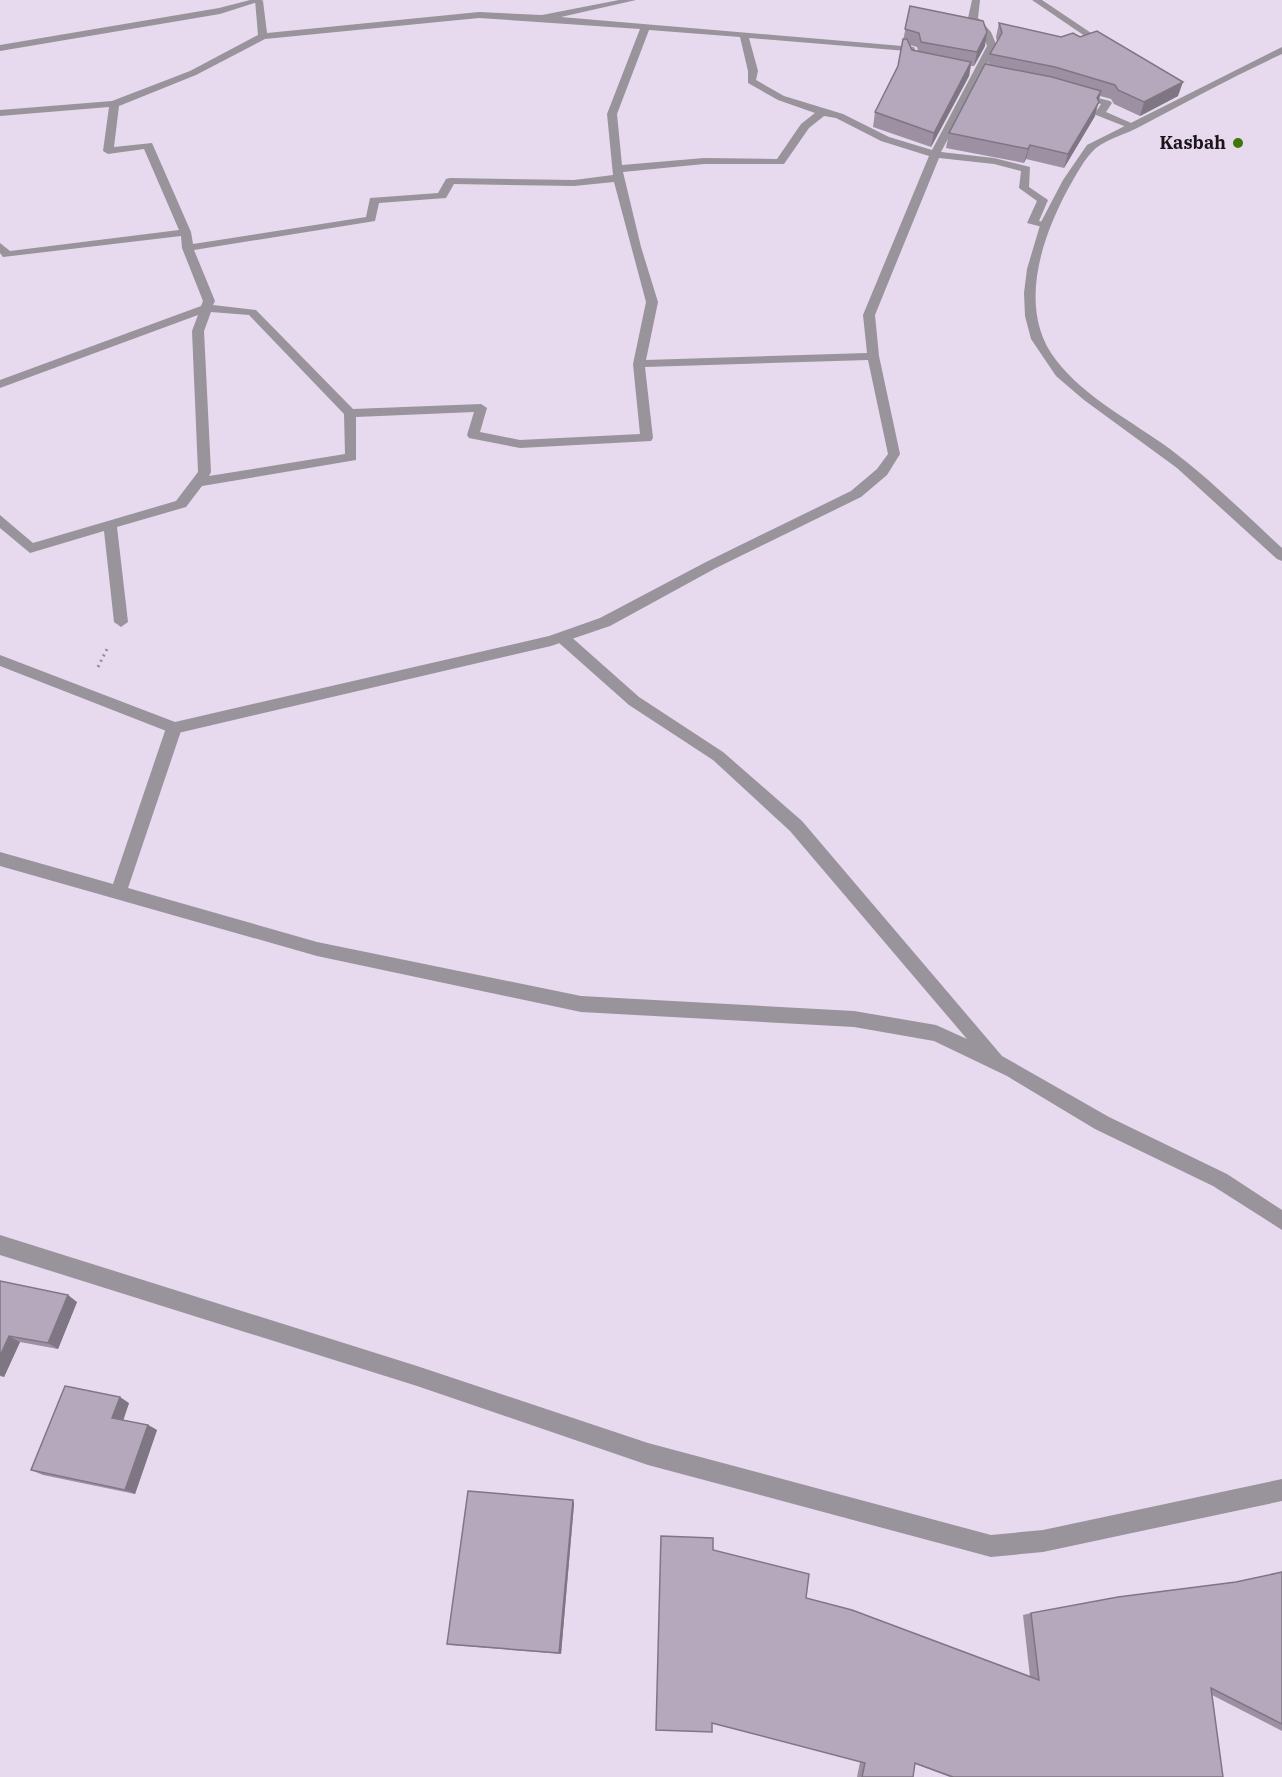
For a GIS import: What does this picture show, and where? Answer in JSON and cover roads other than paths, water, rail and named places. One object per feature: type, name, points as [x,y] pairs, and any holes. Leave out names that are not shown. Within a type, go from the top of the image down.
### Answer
[{"type":"street","points":[[542,18],[632,0]]},
{"type":"street","points":[[0,660],[174,729],[563,638],[605,622],[711,564],[856,494],[882,472],[894,454],[873,356],[869,315],[935,154],[992,46],[986,32],[973,18],[976,0]]},
{"type":"street","points":[[1036,0],[1070,25],[1118,54]]},
{"type":"street","points":[[0,48],[220,11],[260,1],[263,36]]},
{"type":"street","points":[[0,113],[114,104],[193,73],[263,36],[479,15],[542,18],[645,29],[911,49],[913,60],[924,62]]},
{"type":"street","points":[[350,413],[480,408],[473,435],[520,444],[647,438],[639,364],[652,302],[635,247],[618,173],[612,114],[645,29]]},
{"type":"street","points":[[744,36],[753,71],[751,81],[781,98],[812,107],[822,113],[839,116],[885,139],[935,154],[994,161],[1026,169],[1024,188],[1043,200],[1032,223],[1046,225]]},
{"type":"street","points":[[1282,50],[1183,93],[1133,126],[1096,144],[1084,154],[1059,195],[1037,243],[1032,272],[1030,310],[1038,339],[1049,360],[1078,388],[1167,453],[1282,556]]},
{"type":"street","points":[[1062,89],[1107,103],[1100,113],[1133,126]]},
{"type":"street","points":[[0,520],[30,548],[181,504],[205,472],[198,331],[208,301],[188,248],[186,232],[148,145],[108,151],[114,104]]},
{"type":"street","points":[[188,248],[372,219],[374,200],[442,196],[450,181],[574,183],[618,173],[704,161],[780,162],[805,126],[822,113]]},
{"type":"street","points":[[0,246],[7,255],[186,232]]},
{"type":"street","points":[[0,384],[207,308],[252,312],[350,413],[351,457],[197,482]]},
{"type":"street","points":[[639,364],[873,356]]},
{"type":"street","points":[[110,525],[121,622]]},
{"type":"street","points":[[563,638],[634,701],[718,756],[796,826],[836,870],[997,1062]]},
{"type":"street","points":[[118,893],[174,729]]},
{"type":"street","points":[[0,859],[328,952],[581,1004],[854,1019],[936,1033],[997,1062],[1102,1123],[1220,1180],[1282,1221]]},
{"type":"street","points":[[0,1245],[417,1376],[648,1454],[991,1546],[1043,1541],[1282,1490]]},
{"type":"place","name":"Kasbah","points":[[1238,143]]}]
